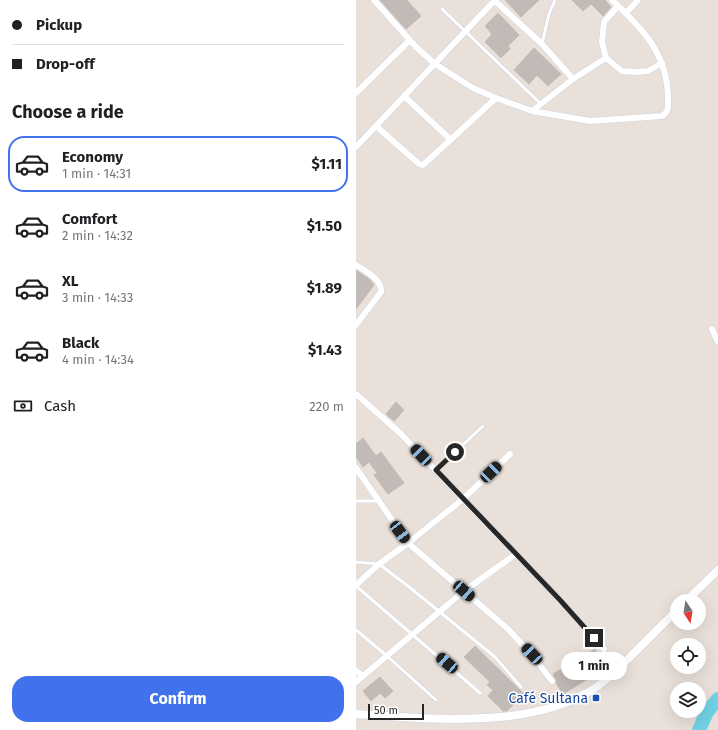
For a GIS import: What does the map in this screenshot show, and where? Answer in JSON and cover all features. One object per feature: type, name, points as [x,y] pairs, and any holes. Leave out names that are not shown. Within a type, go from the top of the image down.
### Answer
[{"type":"street","points":[[374,0],[423,55],[474,88],[496,98],[532,112],[590,121],[662,116],[668,110],[668,93],[662,63],[657,51],[648,36],[612,0]]},
{"type":"street","points":[[356,147],[494,0],[542,44],[573,79]]},
{"type":"street","points":[[626,13],[638,0]]},
{"type":"street","points":[[618,6],[604,22],[602,42],[606,58],[622,71],[629,72],[648,71],[662,63]]},
{"type":"street","points":[[356,92],[410,40]]},
{"type":"street","points":[[532,112],[573,79],[606,58]]},
{"type":"street","points":[[404,96],[451,140]]},
{"type":"street","points":[[376,126],[419,164],[423,164],[496,98]]},
{"type":"street","points":[[356,265],[378,281],[381,287],[381,292],[356,325]]},
{"type":"street","points":[[712,329],[718,342]]},
{"type":"street","points":[[356,394],[400,432],[560,600],[604,649]]},
{"type":"street","points":[[356,586],[379,564],[463,499],[510,454]]},
{"type":"street","points":[[356,468],[408,543],[508,629],[532,654],[552,681]]},
{"type":"street","points":[[356,682],[464,591],[516,554]]},
{"type":"street","points":[[693,594],[718,570]]},
{"type":"street","points":[[356,714],[464,720],[500,718],[552,708],[576,699],[598,686],[615,672],[670,617]]},
{"type":"street","points":[[356,671],[363,676]]},
{"type":"lane","points":[[542,44],[549,14],[555,0]]},
{"type":"lane","points":[[442,9],[541,104]]},
{"type":"lane","points":[[436,470],[483,426]]},
{"type":"lane","points":[[356,501],[379,501]]},
{"type":"lane","points":[[356,562],[379,564],[495,657],[521,687]]},
{"type":"lane","points":[[356,586],[480,693]]},
{"type":"lane","points":[[356,630],[436,700]]},
{"type":"building","points":[[380,0],[407,0],[421,16],[406,29]]},
{"type":"building","points":[[505,0],[539,0],[521,17]]},
{"type":"building","points":[[572,0],[605,0],[611,7],[603,16],[591,4],[583,11]]},
{"type":"building","points":[[498,13],[519,35],[508,46],[510,49],[501,58],[485,42],[492,34],[485,26]]},
{"type":"building","points":[[534,48],[561,74],[548,86],[537,75],[529,84],[514,70]]},
{"type":"building","points":[[356,270],[369,279],[374,285],[356,309]]},
{"type":"building","points":[[396,402],[404,410],[394,421],[386,414]]},
{"type":"building","points":[[363,438],[376,456],[381,452],[404,483],[388,494],[374,475],[377,473],[369,462],[363,467],[356,457],[356,444]]},
{"type":"building","points":[[475,646],[524,694],[507,711],[503,711],[488,696],[493,690],[487,685],[490,682],[464,657]]},
{"type":"building","points":[[595,649],[606,668],[563,694],[556,683],[553,674]]},
{"type":"building","points":[[380,677],[393,691],[385,698],[380,693],[371,701],[363,691]]},
{"type":"waterway","points":[[699,730],[707,712],[718,699]]},
{"type":"place","name":"Café Sultana","points":[[596,698]]},
{"type":"route","points":[[455,452],[436,470],[560,600],[594,638]]}]
